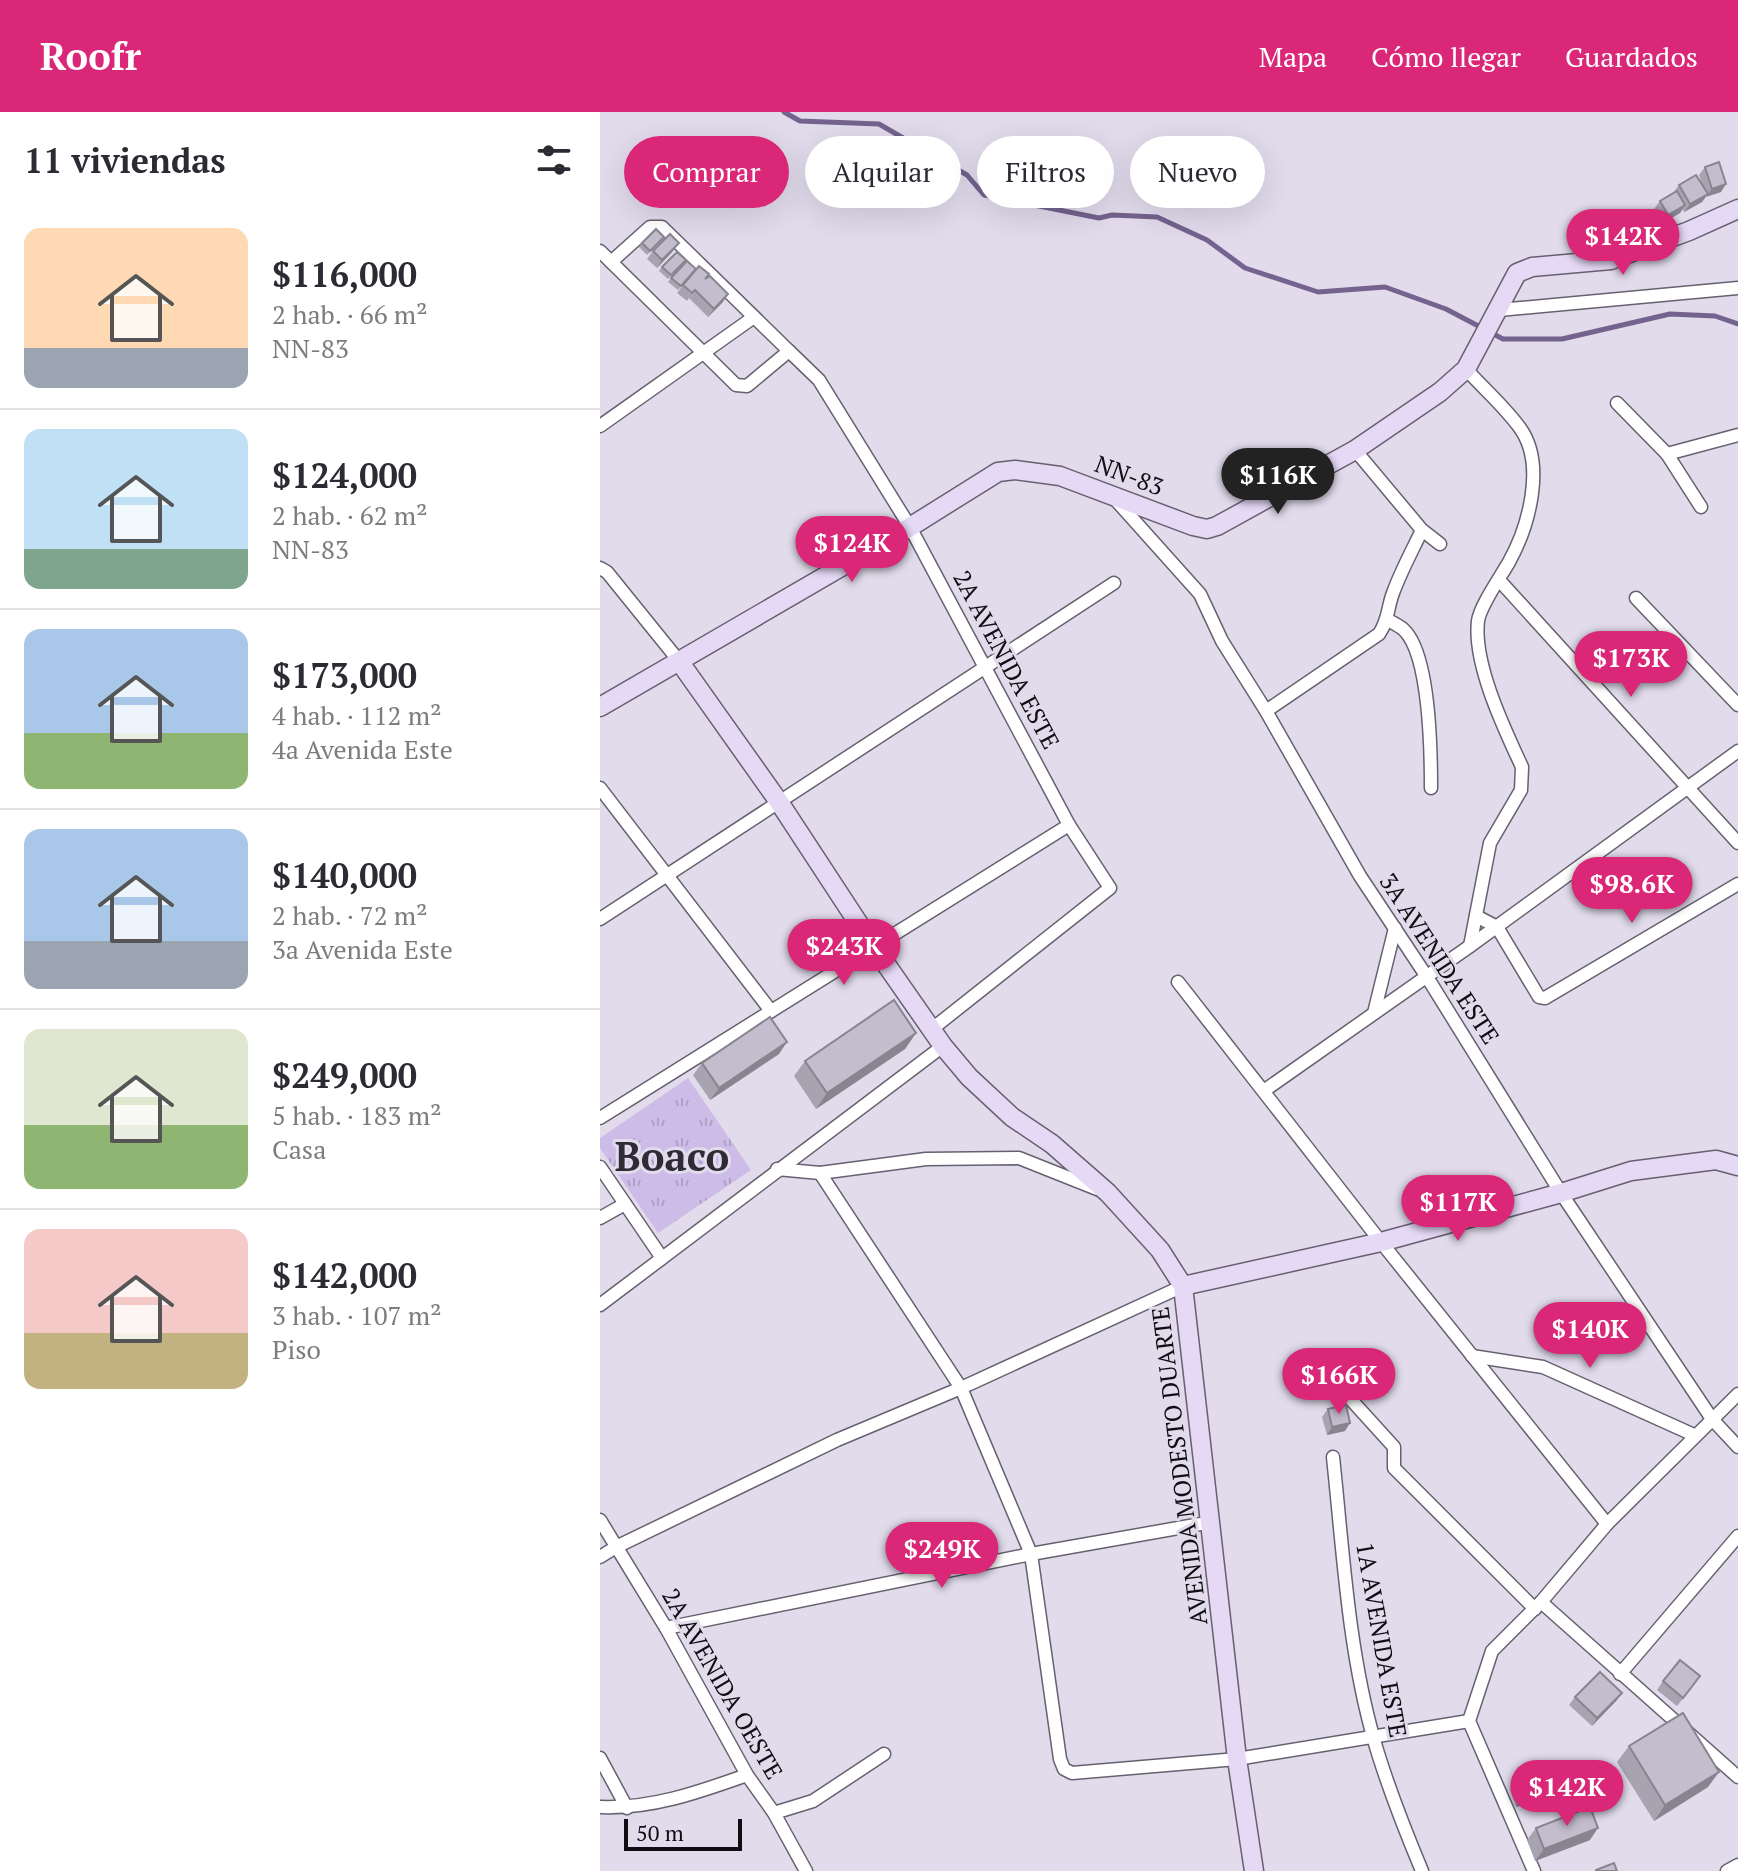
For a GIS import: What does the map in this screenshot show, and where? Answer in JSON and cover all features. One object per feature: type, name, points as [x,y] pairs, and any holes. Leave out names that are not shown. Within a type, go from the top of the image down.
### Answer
[{"type":"main road","name":"NN-83","points":[[600,707],[910,527],[998,472],[1007,470],[1060,476],[1193,526],[1207,529],[1217,526],[1355,450],[1440,392],[1466,369],[1517,273],[1532,267],[1611,260],[1738,209]]},
{"type":"main road","name":"AVENIDA MODESTO DUARTE","points":[[679,661],[779,802],[943,1046],[969,1077],[1012,1117],[1052,1144],[1108,1193],[1160,1250],[1183,1286],[1237,1759],[1254,1871]]},
{"type":"main road","points":[[1183,1286],[1381,1242],[1631,1171],[1716,1160],[1738,1166]]},
{"type":"street","name":"2A AVENIDA ESTE","points":[[611,262],[650,227],[662,227],[819,380],[910,527],[1069,825],[1110,888],[932,1029]]},
{"type":"street","points":[[600,251],[736,385],[747,386],[789,351]]},
{"type":"street","points":[[1497,313],[1738,288]]},
{"type":"street","points":[[600,426],[754,317]]},
{"type":"street","points":[[1466,369],[1521,430],[1533,465],[1530,505],[1520,542],[1478,619],[1480,650],[1495,707],[1522,767],[1522,777],[1521,790],[1490,843],[1470,946]]},
{"type":"street","points":[[1617,403],[1667,454],[1701,507]]},
{"type":"street","points":[[1667,454],[1738,435]]},
{"type":"street","points":[[1355,450],[1422,530],[1440,544]]},
{"type":"street","name":"3A AVENIDA ESTE","points":[[1109,493],[1200,594],[1222,641],[1266,711],[1360,876],[1427,977],[1561,1193],[1712,1419],[1738,1447]]},
{"type":"street","points":[[1266,711],[1379,634],[1388,620],[1389,603],[1398,578],[1422,530]]},
{"type":"street","points":[[600,568],[607,572],[679,661]]},
{"type":"street","points":[[1499,580],[1738,843]]},
{"type":"street","points":[[600,919],[1114,583]]},
{"type":"street","points":[[1636,598],[1738,705]]},
{"type":"street","points":[[1388,620],[1406,632],[1422,671],[1429,725],[1431,788]]},
{"type":"street","points":[[1265,1090],[1497,927],[1738,751]]},
{"type":"street","points":[[600,788],[771,1011]]},
{"type":"street","points":[[600,1118],[1069,825]]},
{"type":"street","points":[[1476,916],[1497,927],[1539,997],[1545,998],[1738,884]]},
{"type":"street","points":[[1374,1013],[1395,928]]},
{"type":"street","points":[[1178,982],[1607,1524]]},
{"type":"street","points":[[600,1305],[943,1046]]},
{"type":"street","points":[[777,1169],[820,1173],[926,1159],[1019,1158],[1108,1193]]},
{"type":"street","points":[[600,1167],[662,1258]]},
{"type":"street","points":[[820,1173],[961,1388],[1031,1554],[1060,1759],[1064,1769],[1072,1773],[1237,1759],[1469,1721]]},
{"type":"street","points":[[600,1218],[625,1204]]},
{"type":"street","points":[[600,1557],[837,1440],[961,1388],[1183,1286]]},
{"type":"street","points":[[1472,1356],[1543,1367],[1694,1435]]},
{"type":"street","points":[[1345,1393],[1394,1447],[1394,1468],[1538,1606],[1738,1777]]},
{"type":"street","points":[[1534,1871],[1469,1721],[1492,1651],[1538,1606],[1607,1524],[1738,1394]]},
{"type":"street","name":"1A AVENIDA ESTE","points":[[1333,1457],[1354,1639],[1373,1737],[1395,1805],[1422,1871]]},
{"type":"street","name":"2A AVENIDA OESTE","points":[[600,1520],[806,1871]]},
{"type":"street","points":[[666,1628],[1031,1554],[1212,1522]]},
{"type":"street","points":[[1620,1674],[1738,1536]]},
{"type":"street","points":[[774,1813],[813,1801],[884,1754]]},
{"type":"street","points":[[600,1758],[627,1808]]},
{"type":"street","points":[[600,1807],[627,1808],[687,1796],[747,1775]]},
{"type":"street","points":[[1727,1871],[1738,1865]]},
{"type":"green space","points":[[688,1078],[751,1170],[658,1233],[600,1148],[600,1138]]},
{"type":"building","points":[[1719,162],[1726,184],[1712,189],[1705,167]]},
{"type":"building","points":[[1696,175],[1708,194],[1690,204],[1679,185]]},
{"type":"building","points":[[1677,191],[1685,205],[1668,215],[1660,201]]},
{"type":"building","points":[[656,229],[664,237],[650,251],[642,243]]},
{"type":"building","points":[[670,234],[679,243],[662,260],[653,251]]},
{"type":"building","points":[[677,252],[686,260],[671,275],[662,267]]},
{"type":"building","points":[[687,261],[696,269],[681,286],[671,278]]},
{"type":"building","points":[[699,266],[709,274],[705,279],[710,276],[728,294],[714,309],[695,290],[692,293],[683,285]]},
{"type":"building","points":[[894,1000],[916,1033],[827,1093],[805,1061]]},
{"type":"building","points":[[770,1017],[787,1042],[719,1088],[702,1063]]},
{"type":"building","points":[[1346,1405],[1350,1423],[1332,1427],[1328,1409]]},
{"type":"building","points":[[1680,1660],[1700,1676],[1683,1698],[1663,1681]]},
{"type":"building","points":[[1600,1672],[1622,1693],[1597,1718],[1575,1697]]},
{"type":"building","points":[[1683,1713],[1719,1772],[1665,1805],[1629,1746]]},
{"type":"building","points":[[1563,1767],[1569,1784],[1522,1799],[1516,1781]]},
{"type":"building","points":[[1590,1807],[1598,1828],[1544,1849],[1536,1828]]},
{"type":"building","points":[[1614,1863],[1617,1871],[1596,1871],[1596,1870]]},
{"type":"waterway","points":[[784,112],[800,121],[879,124],[967,175],[984,195],[1099,218],[1112,215],[1157,217],[1207,240],[1245,268],[1318,292],[1385,287],[1446,309],[1503,339],[1562,339],[1670,314],[1715,316],[1738,324]]},
{"type":"district","name":"Boaco","points":[[672,1157]]}]
